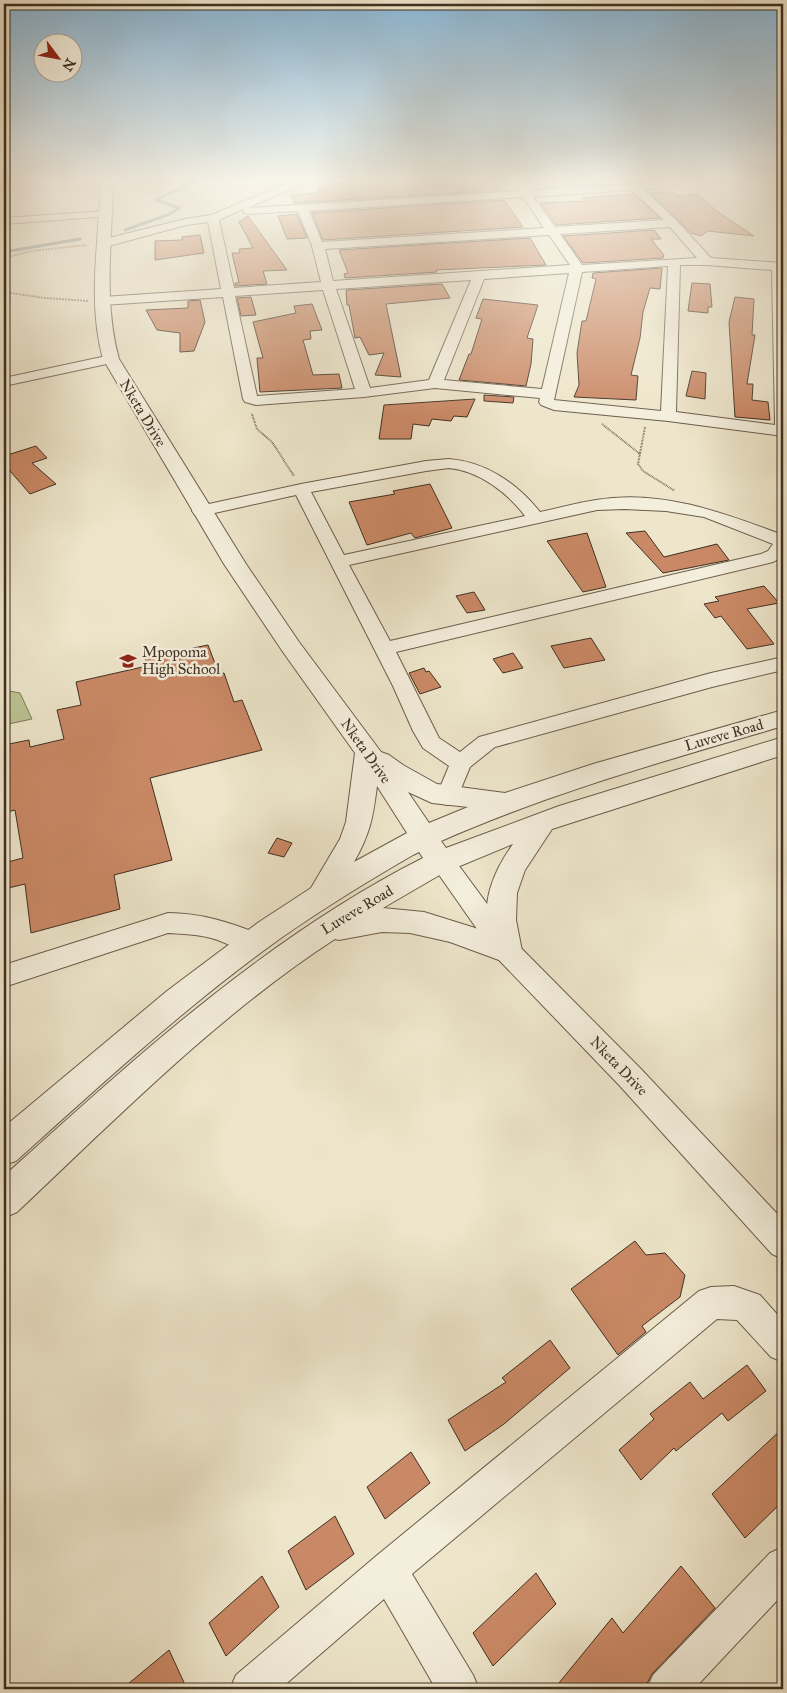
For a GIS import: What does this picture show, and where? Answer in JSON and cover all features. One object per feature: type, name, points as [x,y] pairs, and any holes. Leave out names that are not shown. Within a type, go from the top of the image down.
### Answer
[{"type":"street","name":"Nketa Drive","points":[[104,260],[103,302],[107,348],[111,359],[201,510],[291,646],[368,752],[424,837],[507,951],[630,1077],[783,1242]]},
{"type":"street","points":[[221,260],[250,399],[253,401],[364,393],[435,384],[547,394]]},
{"type":"street","points":[[322,260],[364,393]]},
{"type":"street","points":[[103,302],[577,267],[707,261],[781,266],[783,431],[668,416],[579,408],[546,402],[577,267],[572,260]]},
{"type":"street","points":[[668,416],[674,262]]},
{"type":"street","points":[[435,384],[479,275]]},
{"type":"street","points":[[4,382],[111,359]]},
{"type":"street","points":[[201,510],[301,489],[448,463],[499,481],[525,503],[536,519]]},
{"type":"street","points":[[301,489],[431,742],[461,763]]},
{"type":"street","points":[[338,562],[614,503],[671,507],[708,513],[783,542],[774,555],[767,558],[383,649]]},
{"type":"street","points":[[447,796],[461,763],[487,742],[711,680],[783,664]]},
{"type":"street","name":"Luveve Road","points":[[4,1149],[166,1009],[253,943],[321,895],[424,837],[506,802],[631,762],[783,718]]},
{"type":"street","name":"Luveve Road","points":[[4,1200],[140,1075],[235,996],[320,932],[442,862],[544,822],[783,746]]},
{"type":"street","points":[[321,895],[353,840],[359,822],[368,752],[414,784],[432,793],[506,802]]},
{"type":"street","points":[[320,932],[375,921],[416,922],[507,951],[500,918],[502,890],[514,863],[544,822]]},
{"type":"street","points":[[4,976],[168,923],[193,923],[212,926],[253,943]]},
{"type":"street","points":[[250,1689],[388,1570],[711,1303],[734,1302],[748,1307],[783,1345]]},
{"type":"street","points":[[667,1689],[783,1566]]},
{"type":"street","points":[[388,1570],[459,1689]]},
{"type":"path","points":[[4,292],[45,298],[103,302]]},
{"type":"path","points":[[253,401],[252,414],[257,428],[272,442],[301,489]]},
{"type":"path","points":[[579,408],[640,454]]},
{"type":"path","points":[[647,414],[638,464],[643,471],[708,513]]},
{"type":"green space","points":[[4,690],[20,693],[32,719],[4,725]]},
{"type":"building","points":[[234,260],[280,260],[287,270],[263,271],[267,284],[235,286],[235,283],[239,283]]},
{"type":"building","points":[[343,260],[543,260],[546,265],[436,270],[437,272],[345,278],[344,274],[348,273]]},
{"type":"building","points":[[581,260],[631,260],[583,263]]},
{"type":"building","points":[[662,268],[660,289],[650,288],[643,312],[640,338],[631,375],[638,376],[636,400],[574,397],[579,385],[577,353],[582,321],[586,321],[596,279],[592,278],[593,273]]},
{"type":"building","points":[[692,283],[710,284],[712,307],[708,307],[708,313],[688,311]]},
{"type":"building","points":[[442,284],[450,298],[386,304],[401,377],[375,375],[384,353],[369,355],[360,337],[355,338],[349,305],[347,305],[346,290]]},
{"type":"building","points":[[251,297],[256,315],[241,316],[237,298]]},
{"type":"building","points":[[735,297],[754,299],[752,335],[755,335],[747,384],[753,384],[752,400],[768,402],[770,420],[735,417],[729,322]]},
{"type":"building","points":[[483,299],[538,305],[527,338],[533,339],[531,364],[526,386],[459,380],[469,354],[471,354],[482,319],[476,318]]},
{"type":"building","points":[[200,300],[205,322],[194,351],[180,352],[180,333],[157,330],[146,310],[188,308],[188,301]]},
{"type":"building","points":[[312,304],[322,330],[310,331],[311,339],[303,340],[313,375],[339,374],[342,388],[260,392],[257,358],[263,358],[253,322],[296,313],[294,306]]},
{"type":"building","points":[[692,371],[706,373],[705,399],[686,396]]},
{"type":"building","points":[[484,395],[514,397],[513,403],[484,401]]},
{"type":"building","points":[[475,399],[467,417],[454,416],[451,421],[432,419],[429,426],[413,424],[411,439],[379,439],[384,405]]},
{"type":"building","points":[[36,446],[47,458],[32,463],[56,484],[30,494],[4,464],[4,456]]},
{"type":"building","points":[[430,484],[452,528],[415,538],[411,533],[367,545],[349,502],[395,494],[393,491]]},
{"type":"building","points":[[645,531],[664,557],[717,544],[729,560],[663,573],[626,533]]},
{"type":"building","points":[[587,533],[606,587],[583,592],[547,541]]},
{"type":"building","points":[[764,586],[779,603],[747,609],[774,644],[747,649],[721,616],[715,618],[704,604],[719,601],[715,597]]},
{"type":"building","points":[[474,592],[485,610],[467,613],[456,596]]},
{"type":"building","points":[[591,638],[605,660],[564,668],[551,646]]},
{"type":"building","points":[[208,645],[219,674],[224,673],[234,702],[242,700],[262,750],[150,778],[172,860],[114,875],[120,909],[31,933],[25,884],[4,889],[4,863],[23,858],[15,810],[4,813],[4,753],[10,752],[9,744],[29,740],[30,747],[64,739],[57,710],[81,705],[76,682],[147,666],[145,658]]},
{"type":"building","points":[[513,653],[523,668],[503,673],[493,659]]},
{"type":"building","points":[[424,668],[426,672],[429,671],[441,687],[420,694],[409,673]]},
{"type":"building","points":[[277,838],[292,843],[284,857],[268,853]]},
{"type":"building","points":[[635,1241],[646,1255],[665,1253],[685,1275],[680,1297],[642,1326],[646,1332],[618,1355],[571,1289]]},
{"type":"building","points":[[550,1340],[570,1368],[504,1424],[465,1451],[448,1420],[506,1382],[502,1378]]},
{"type":"building","points":[[747,1365],[766,1391],[728,1421],[722,1413],[676,1451],[674,1448],[641,1480],[619,1450],[654,1419],[650,1414],[690,1382],[703,1399]]},
{"type":"building","points":[[783,1428],[783,1501],[745,1538],[712,1494]]},
{"type":"building","points":[[411,1452],[430,1483],[385,1519],[367,1487]]},
{"type":"building","points":[[335,1516],[354,1554],[306,1590],[288,1551]]},
{"type":"building","points":[[681,1566],[715,1608],[652,1674],[644,1689],[554,1689],[612,1618],[623,1633]]},
{"type":"building","points":[[536,1573],[556,1604],[493,1666],[473,1633]]},
{"type":"building","points":[[262,1576],[279,1607],[226,1656],[209,1623]]},
{"type":"building","points":[[169,1650],[187,1689],[122,1689]]},
{"type":"place","name":"Mpopoma High School","points":[[128,661]]}]
